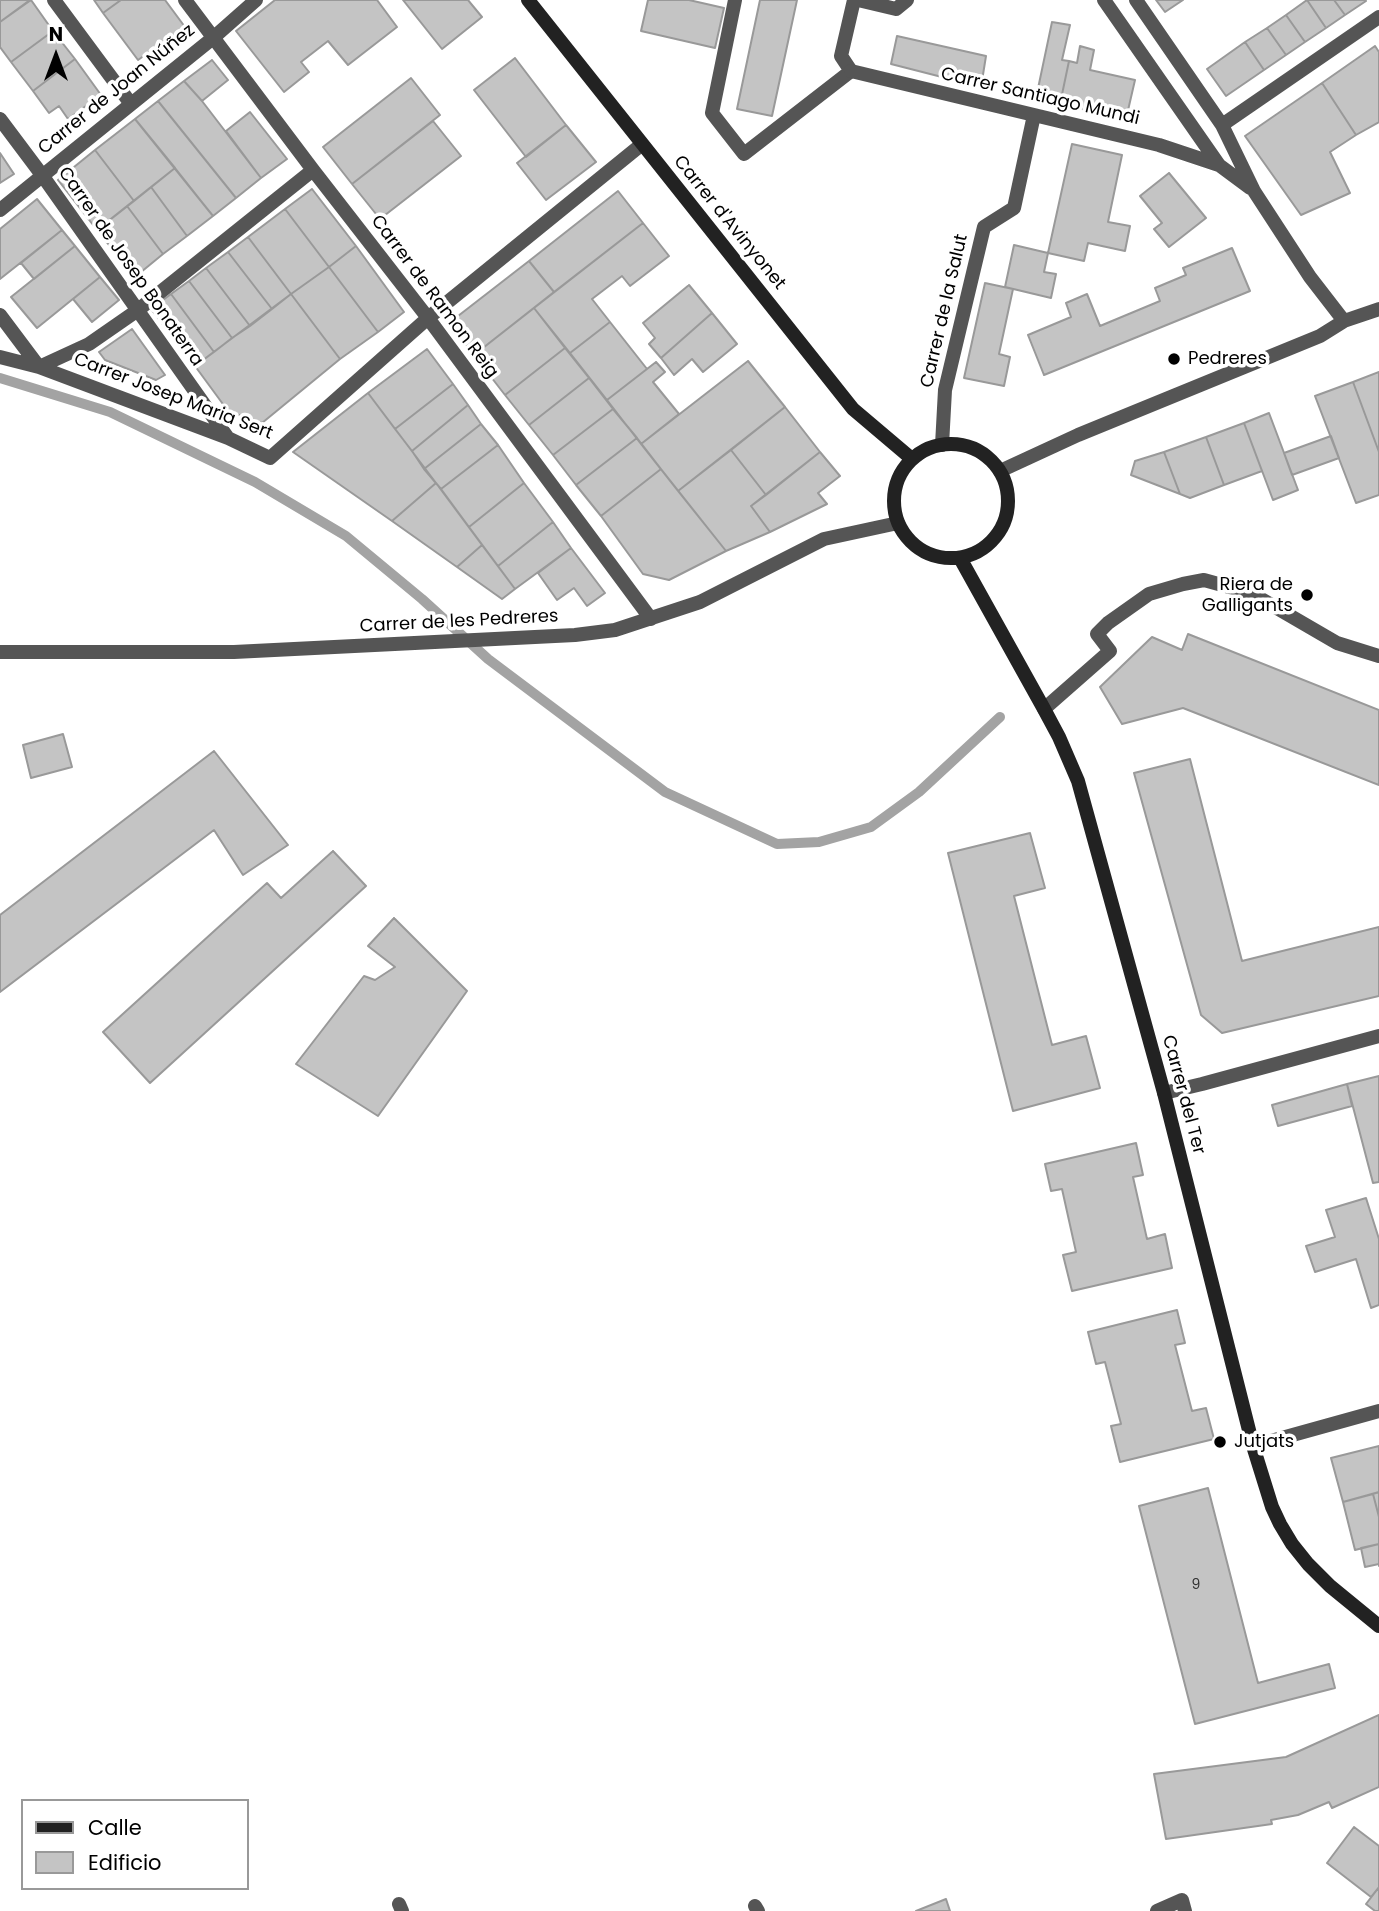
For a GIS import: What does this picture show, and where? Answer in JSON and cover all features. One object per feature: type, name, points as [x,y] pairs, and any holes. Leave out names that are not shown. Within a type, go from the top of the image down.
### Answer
[{"type":"street","points":[[54,0],[131,104]]},
{"type":"street","name":"Carrer de Ramon Reig","points":[[185,0],[428,318],[650,619]]},
{"type":"street","name":"Carrer de Joan Núñez","points":[[0,210],[213,38],[256,0]]},
{"type":"street","name":"Carrer d'Avinyonet","points":[[528,0],[853,409],[912,459]]},
{"type":"street","points":[[734,0],[712,113],[744,154],[851,71],[841,56],[856,0],[896,9],[907,0]]},
{"type":"street","points":[[1104,0],[1219,165],[1254,191]]},
{"type":"street","points":[[1136,0],[1222,125],[1254,191],[1310,276],[1344,321]]},
{"type":"street","points":[[1222,125],[1379,17]]},
{"type":"street","name":"Carrer Santiago Mundi","points":[[851,71],[1159,145],[1219,165]]},
{"type":"street","name":"Carrer de la Salut","points":[[942,445],[945,390],[984,228],[1014,208],[1034,115]]},
{"type":"street","name":"Carrer de Josep Bonaterra","points":[[0,119],[228,438]]},
{"type":"street","name":"Carrer Josep Maria Sert","points":[[0,357],[39,367],[228,438],[270,458],[428,318],[641,145]]},
{"type":"street","points":[[0,315],[39,367],[89,344],[138,310],[313,170]]},
{"type":"street","points":[[1000,471],[1078,435],[1320,336],[1344,321],[1379,309]]},
{"type":"street","points":[[942,445],[975,449],[1000,471],[1007,488],[1008,507],[1003,525],[992,541],[978,552],[960,558],[941,558],[923,551],[908,540],[898,523],[894,507],[895,489],[901,473],[912,459],[926,449],[942,445]]},
{"type":"street","name":"Carrer de les Pedreres","points":[[0,652],[233,652],[615,631],[700,602],[824,540],[898,523]]},
{"type":"street","name":"Carrer del Ter","points":[[960,558],[1059,737],[1078,781],[1164,1093],[1253,1446],[1272,1507],[1293,1544],[1330,1586],[1379,1626]]},
{"type":"street","points":[[1044,709],[1110,651],[1097,634],[1108,624],[1149,594],[1204,580],[1251,593],[1337,643],[1379,656]]},
{"type":"street","points":[[1164,1093],[1379,1036]]},
{"type":"street","points":[[1253,1446],[1379,1411]]},
{"type":"street","points":[[1157,1911],[1182,1900],[1185,1911]]},
{"type":"building","points":[[0,0],[30,0],[0,22]]},
{"type":"building","points":[[31,0],[53,31],[11,62],[0,47],[0,22]]},
{"type":"building","points":[[94,0],[121,0],[103,13]]},
{"type":"building","points":[[121,0],[165,0],[185,27],[138,60],[103,13]]},
{"type":"building","points":[[275,0],[377,0],[397,27],[348,65],[328,41],[301,62],[309,72],[284,92],[236,31]]},
{"type":"building","points":[[403,0],[468,0],[482,17],[442,49]]},
{"type":"building","points":[[648,0],[689,0],[724,8],[715,48],[641,31]]},
{"type":"building","points":[[760,0],[797,0],[772,116],[737,109]]},
{"type":"building","points":[[1156,0],[1183,0],[1165,12]]},
{"type":"building","points":[[1307,0],[1334,0],[1345,15],[1326,28]]},
{"type":"building","points":[[1307,0],[1326,28],[1305,42],[1286,15]]},
{"type":"building","points":[[1334,0],[1365,0],[1366,1],[1345,15]]},
{"type":"building","points":[[1286,15],[1305,42],[1286,55],[1267,28]]},
{"type":"building","points":[[1052,22],[1070,25],[1062,60],[1069,61],[1060,104],[1036,98]]},
{"type":"building","points":[[1267,28],[1286,55],[1264,70],[1245,42]]},
{"type":"building","points":[[53,31],[75,59],[33,91],[11,62]]},
{"type":"building","points":[[897,36],[986,56],[981,87],[891,64]]},
{"type":"building","points":[[1245,42],[1264,70],[1226,96],[1207,69]]},
{"type":"building","points":[[1080,46],[1094,50],[1090,70],[1135,80],[1126,119],[1060,104],[1069,61],[1077,63]]},
{"type":"building","points":[[1375,46],[1379,52],[1379,122],[1356,135],[1322,83]]},
{"type":"building","points":[[515,58],[566,125],[526,157],[474,90]]},
{"type":"building","points":[[75,59],[101,95],[68,119],[59,106],[49,113],[33,91]]},
{"type":"building","points":[[212,60],[228,80],[202,101],[184,81]]},
{"type":"building","points":[[411,78],[440,115],[352,184],[323,147]]},
{"type":"building","points":[[184,81],[261,178],[236,198],[158,101]]},
{"type":"building","points":[[1322,83],[1356,135],[1330,152],[1350,193],[1301,215],[1245,136]]},
{"type":"building","points":[[158,101],[236,198],[213,216],[135,119]]},
{"type":"building","points":[[250,112],[287,159],[261,178],[226,131]]},
{"type":"building","points":[[135,119],[175,168],[134,201],[95,150]]},
{"type":"building","points":[[433,121],[461,156],[380,219],[352,184]]},
{"type":"building","points":[[566,125],[596,162],[546,200],[517,163]]},
{"type":"building","points":[[1072,144],[1122,155],[1108,222],[1130,226],[1125,251],[1088,243],[1084,261],[1048,253]]},
{"type":"building","points":[[95,150],[134,201],[97,230],[58,180]]},
{"type":"building","points":[[0,153],[14,174],[0,183]]},
{"type":"building","points":[[175,168],[213,216],[187,236],[151,187]]},
{"type":"building","points":[[1169,173],[1206,218],[1169,247],[1154,229],[1162,223],[1140,196]]},
{"type":"building","points":[[151,187],[187,236],[163,254],[127,206]]},
{"type":"building","points":[[312,189],[356,246],[329,267],[285,209]]},
{"type":"building","points":[[618,191],[643,223],[554,292],[529,261]]},
{"type":"building","points":[[37,199],[62,230],[0,279],[0,229]]},
{"type":"building","points":[[127,206],[163,254],[135,277],[97,230]]},
{"type":"building","points":[[285,209],[329,267],[291,294],[248,237]]},
{"type":"building","points":[[643,223],[669,256],[630,286],[622,276],[592,299],[610,322],[570,353],[534,308]]},
{"type":"building","points":[[62,230],[75,246],[34,279],[21,263]]},
{"type":"building","points":[[248,237],[291,294],[272,309],[228,252]]},
{"type":"building","points":[[1014,245],[1048,253],[1044,272],[1056,274],[1051,298],[1005,287]]},
{"type":"building","points":[[75,246],[100,277],[37,328],[11,297]]},
{"type":"building","points":[[356,246],[404,312],[378,332],[329,267]]},
{"type":"building","points":[[1232,248],[1250,291],[1044,375],[1028,335],[1071,317],[1066,303],[1087,294],[1100,326],[1160,301],[1155,288],[1186,275],[1183,268]]},
{"type":"building","points":[[228,252],[272,309],[250,326],[206,268]]},
{"type":"building","points":[[529,261],[554,292],[474,355],[449,323]]},
{"type":"building","points":[[329,267],[378,332],[340,359],[291,294]]},
{"type":"building","points":[[206,268],[250,326],[232,338],[189,281]]},
{"type":"building","points":[[100,277],[119,300],[92,322],[73,299]]},
{"type":"building","points":[[189,281],[232,338],[214,352],[171,294]]},
{"type":"building","points":[[985,283],[1013,289],[999,354],[1010,357],[1004,386],[964,378]]},
{"type":"building","points":[[689,285],[712,313],[661,358],[649,344],[655,338],[643,323]]},
{"type":"building","points":[[171,294],[214,352],[195,366],[151,309]]},
{"type":"building","points":[[291,294],[340,359],[262,423],[228,411],[195,366]]},
{"type":"building","points":[[534,308],[565,348],[505,395],[474,355]]},
{"type":"building","points":[[712,313],[737,344],[703,372],[692,359],[674,375],[661,358]]},
{"type":"building","points":[[610,322],[647,369],[607,400],[570,353]]},
{"type":"building","points":[[132,329],[165,375],[156,380],[105,360],[99,352]]},
{"type":"building","points":[[565,348],[589,378],[529,425],[505,395]]},
{"type":"building","points":[[427,349],[453,384],[395,429],[368,393]]},
{"type":"building","points":[[748,361],[785,407],[678,491],[641,444]]},
{"type":"building","points":[[656,362],[665,372],[653,382],[679,414],[641,444],[607,400]]},
{"type":"building","points":[[1379,372],[1379,452],[1353,382]]},
{"type":"building","points":[[589,378],[613,409],[553,455],[529,425]]},
{"type":"building","points":[[1353,382],[1379,452],[1379,495],[1356,503],[1315,396]]},
{"type":"building","points":[[453,384],[468,405],[412,451],[395,429]]},
{"type":"building","points":[[368,393],[436,483],[392,521],[293,452]]},
{"type":"building","points":[[468,405],[481,424],[424,469],[412,451]]},
{"type":"building","points":[[785,407],[820,452],[766,495],[731,450]]},
{"type":"building","points":[[613,409],[637,438],[576,485],[553,455]]},
{"type":"building","points":[[1269,413],[1298,490],[1273,500],[1244,423]]},
{"type":"building","points":[[1244,423],[1262,471],[1224,485],[1206,437]]},
{"type":"building","points":[[481,424],[498,445],[441,489],[424,469]]},
{"type":"building","points":[[1331,436],[1339,458],[1292,475],[1284,453]]},
{"type":"building","points":[[1206,437],[1224,485],[1190,498],[1180,494],[1164,452]]},
{"type":"building","points":[[637,438],[661,469],[601,516],[576,485]]},
{"type":"building","points":[[498,445],[524,483],[469,527],[441,489]]},
{"type":"building","points":[[731,450],[766,495],[751,506],[770,532],[726,551],[678,491]]},
{"type":"building","points":[[820,452],[840,476],[818,493],[827,504],[770,532],[751,506]]},
{"type":"building","points":[[1164,452],[1180,494],[1131,475],[1135,461]]},
{"type":"building","points":[[661,469],[726,551],[669,580],[643,574],[601,516]]},
{"type":"building","points":[[436,483],[482,545],[457,567],[392,521]]},
{"type":"building","points":[[524,483],[553,522],[498,566],[469,527]]},
{"type":"building","points":[[553,522],[571,548],[515,589],[498,566]]},
{"type":"building","points":[[482,545],[515,589],[502,599],[457,567]]},
{"type":"building","points":[[571,548],[605,593],[587,606],[574,588],[557,600],[538,573]]},
{"type":"building","points":[[1188,634],[1379,710],[1379,785],[1183,708],[1122,724],[1100,687],[1152,637],[1182,650]]},
{"type":"building","points":[[63,734],[72,767],[31,778],[23,745]]},
{"type":"building","points":[[214,751],[288,845],[243,875],[214,830],[0,992],[0,915]]},
{"type":"building","points":[[1190,759],[1242,961],[1379,927],[1379,996],[1222,1033],[1201,1015],[1134,773]]},
{"type":"building","points":[[1030,833],[1045,888],[1014,896],[1052,1045],[1086,1036],[1100,1088],[1013,1111],[948,853]]},
{"type":"building","points":[[333,851],[366,886],[150,1083],[103,1032],[267,883],[281,898]]},
{"type":"building","points":[[394,918],[467,991],[378,1116],[296,1064],[364,976],[375,980],[395,967],[368,946]]},
{"type":"building","points":[[1379,1076],[1379,1182],[1373,1183],[1347,1084]]},
{"type":"building","points":[[1347,1084],[1352,1106],[1278,1126],[1272,1105]]},
{"type":"building","points":[[1136,1143],[1143,1175],[1133,1177],[1147,1239],[1165,1234],[1172,1268],[1072,1291],[1063,1255],[1076,1252],[1062,1189],[1051,1191],[1045,1164]]},
{"type":"building","points":[[1366,1198],[1379,1239],[1379,1305],[1371,1308],[1356,1259],[1315,1272],[1306,1246],[1335,1237],[1326,1210]]},
{"type":"building","points":[[1177,1310],[1185,1343],[1175,1345],[1192,1411],[1206,1408],[1214,1439],[1120,1462],[1111,1426],[1121,1424],[1105,1362],[1096,1364],[1088,1332]]},
{"type":"building","points":[[1379,1446],[1379,1492],[1343,1502],[1331,1458]]},
{"type":"building","points":[[1208,1488],[1258,1683],[1329,1664],[1335,1688],[1195,1724],[1139,1506]]},
{"type":"building","points":[[1379,1492],[1379,1517],[1373,1494]]},
{"type":"building","points":[[1373,1494],[1379,1517],[1379,1544],[1355,1550],[1343,1502]]},
{"type":"building","points":[[1379,1544],[1379,1564],[1365,1567],[1361,1548]]},
{"type":"building","points":[[1379,1715],[1379,1787],[1332,1808],[1329,1802],[1298,1815],[1271,1820],[1272,1824],[1166,1839],[1154,1774],[1286,1757]]},
{"type":"building","points":[[1354,1827],[1379,1846],[1379,1887],[1371,1897],[1327,1863]]},
{"type":"building","points":[[1379,1887],[1379,1911],[1375,1911],[1366,1904]]},
{"type":"building","points":[[946,1899],[950,1911],[916,1911]]},
{"type":"waterway","points":[[0,378],[110,412],[255,482],[346,536],[422,599],[488,659],[665,792],[777,844],[819,842],[871,827],[919,792],[1000,717]]},
{"type":"place","name":"Pedreres","points":[[1174,359]]},
{"type":"place","name":"Riera de Galligants","points":[[1307,595]]},
{"type":"place","name":"Jutjats","points":[[1220,1442]]}]
